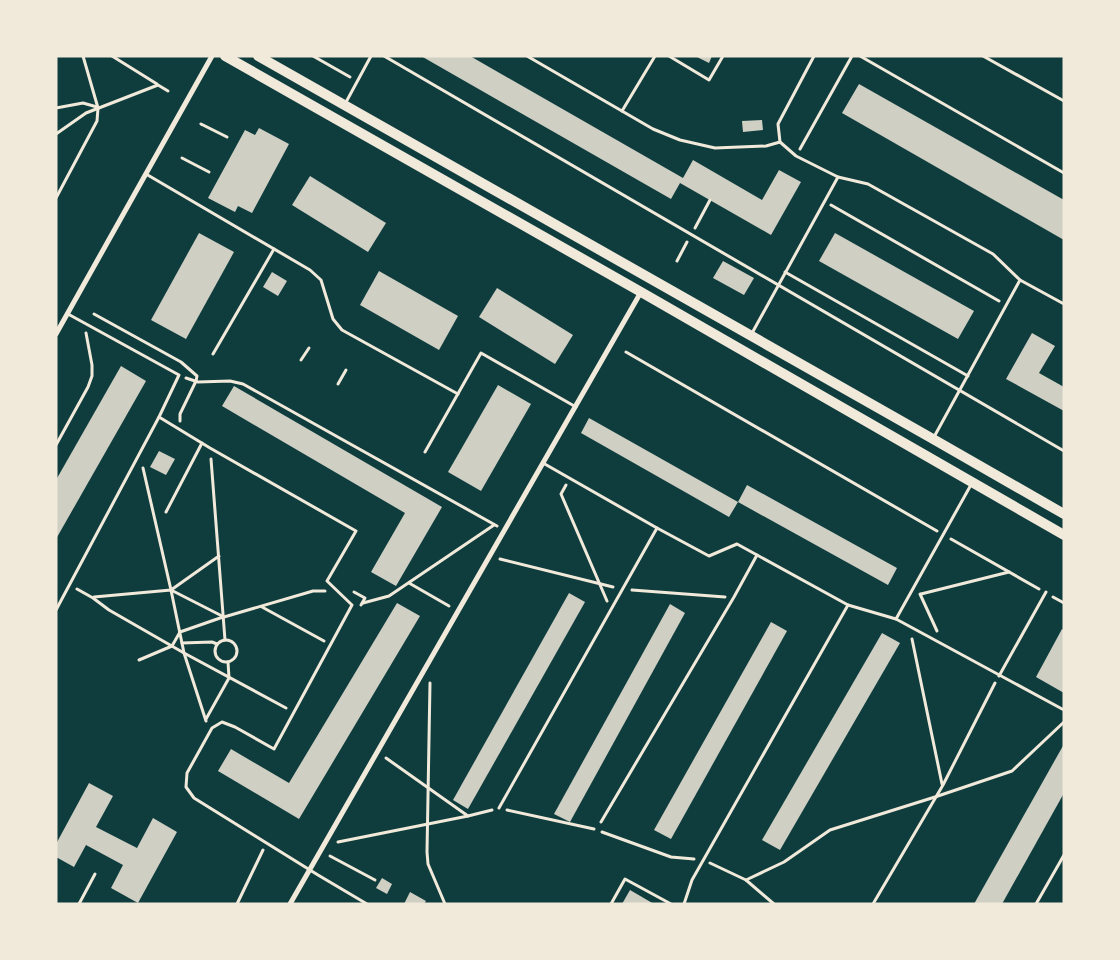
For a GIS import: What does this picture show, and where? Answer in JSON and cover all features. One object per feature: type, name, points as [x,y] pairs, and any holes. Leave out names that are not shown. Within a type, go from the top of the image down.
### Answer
[{"type":"main road","points":[[225,56],[1064,535]]},
{"type":"main road","points":[[258,56],[1064,514]]},
{"type":"street","points":[[56,334],[212,56]]},
{"type":"street","points":[[290,904],[641,292]]},
{"type":"lane","points":[[344,105],[371,56]]},
{"type":"lane","points":[[384,56],[1064,451]]},
{"type":"lane","points":[[527,56],[653,129],[680,140],[715,148],[766,146],[780,142]]},
{"type":"lane","points":[[622,111],[655,56]]},
{"type":"lane","points":[[814,56],[778,124],[780,142],[796,156],[838,177],[868,184],[993,254],[1020,280],[1064,304]]},
{"type":"lane","points":[[983,56],[1064,101]]},
{"type":"lane","points":[[146,174],[310,270],[321,280],[333,319],[342,330],[458,394]]},
{"type":"lane","points":[[751,336],[838,177]]},
{"type":"lane","points":[[213,354],[274,249]]},
{"type":"lane","points":[[785,272],[968,376]]},
{"type":"lane","points":[[933,439],[1020,280]]},
{"type":"lane","points":[[56,610],[159,417],[179,375],[68,314]]},
{"type":"lane","points":[[425,452],[481,353],[576,406]]},
{"type":"lane","points":[[159,417],[356,531],[327,581],[352,606],[274,749],[235,727],[222,722],[212,728],[187,773],[186,787],[194,798],[367,904]]},
{"type":"lane","points":[[166,512],[202,443]]},
{"type":"lane","points":[[543,463],[709,556],[737,544],[848,605],[896,619],[910,626],[1064,710]]},
{"type":"lane","points":[[896,619],[972,483]]},
{"type":"lane","points":[[499,808],[657,528]]},
{"type":"lane","points":[[601,822],[729,606],[757,555]]},
{"type":"lane","points":[[999,676],[1046,592]]},
{"type":"lane","points":[[684,904],[692,880],[848,605]]},
{"type":"lane","points":[[1036,904],[1064,855]]},
{"type":"lane","points":[[79,904],[95,874]]},
{"type":"path","points":[[56,198],[97,121],[98,108],[83,56]]},
{"type":"path","points":[[112,56],[168,91]]},
{"type":"path","points":[[313,56],[358,82]]},
{"type":"path","points":[[669,56],[709,80],[723,56]]},
{"type":"path","points":[[796,156],[852,56]]},
{"type":"path","points":[[860,56],[1064,173]]},
{"type":"path","points":[[56,134],[86,113],[158,85]]},
{"type":"path","points":[[56,108],[83,103],[98,108]]},
{"type":"path","points":[[201,124],[227,137]]},
{"type":"path","points":[[182,158],[209,172]]},
{"type":"path","points":[[824,201],[1006,305]]},
{"type":"path","points":[[94,314],[180,362],[197,376],[180,414],[180,423]]},
{"type":"path","points":[[56,445],[88,387],[92,376],[92,365],[85,330]]},
{"type":"path","points":[[301,360],[309,348]]},
{"type":"path","points":[[626,352],[1064,602]]},
{"type":"path","points":[[338,384],[346,370]]},
{"type":"path","points":[[179,375],[198,382],[230,380],[243,384],[504,530]]},
{"type":"path","points":[[210,448],[225,640]]},
{"type":"path","points":[[140,452],[184,653],[206,720],[212,728]]},
{"type":"path","points":[[570,478],[561,494],[611,610]]},
{"type":"path","points":[[352,606],[389,596],[495,525]]},
{"type":"path","points":[[93,598],[171,590],[219,556]]},
{"type":"path","points":[[908,597],[1010,572]]},
{"type":"path","points":[[409,582],[458,611]]},
{"type":"path","points":[[916,584],[943,644]]},
{"type":"path","points":[[70,585],[184,653],[295,713]]},
{"type":"path","points":[[171,590],[224,617]]},
{"type":"path","points":[[139,660],[172,646],[180,632],[313,591],[336,590]]},
{"type":"path","points":[[350,590],[365,598],[357,612]]},
{"type":"path","points":[[261,606],[331,645]]},
{"type":"path","points":[[910,626],[943,785]]},
{"type":"path","points":[[225,640],[234,643],[237,650],[236,657],[228,662],[222,662],[216,658],[214,651],[217,644],[225,640]]},
{"type":"path","points":[[182,643],[212,642],[217,644]]},
{"type":"path","points":[[206,720],[229,678],[228,662]]},
{"type":"path","points":[[873,904],[943,785],[999,676]]},
{"type":"path","points":[[430,685],[427,852],[428,864],[445,904]]},
{"type":"path","points":[[746,880],[784,862],[830,830],[1012,771],[1064,722]]},
{"type":"path","points":[[386,758],[468,816]]},
{"type":"path","points":[[340,841],[468,816],[499,808],[597,830],[670,857],[703,860],[746,880],[774,904]]},
{"type":"path","points":[[237,904],[267,843]]},
{"type":"path","points":[[330,856],[375,880]]},
{"type":"path","points":[[611,904],[625,879],[671,904]]},
{"type":"building","points":[[421,56],[470,56],[683,178],[693,160],[762,200],[779,170],[801,182],[771,235],[680,183],[671,199]]},
{"type":"building","points":[[695,56],[712,56],[709,63]]},
{"type":"building","points":[[859,84],[1064,200],[1064,240],[842,113]]},
{"type":"building","points":[[762,120],[763,130],[743,132],[742,121]]},
{"type":"building","points":[[259,128],[289,144],[252,213],[238,206],[235,212],[208,198],[245,130],[255,135]]},
{"type":"building","points":[[310,176],[386,223],[368,252],[292,205]]},
{"type":"building","points":[[199,233],[234,252],[186,339],[151,320]]},
{"type":"building","points":[[835,233],[974,311],[958,339],[819,261]]},
{"type":"building","points":[[723,261],[754,278],[744,295],[713,278]]},
{"type":"building","points":[[379,271],[458,316],[439,350],[360,305]]},
{"type":"building","points":[[272,272],[287,281],[278,296],[263,287]]},
{"type":"building","points":[[497,288],[573,335],[555,364],[479,317]]},
{"type":"building","points":[[1032,333],[1055,346],[1039,373],[1064,387],[1064,411],[1006,379]]},
{"type":"building","points":[[121,366],[146,381],[56,539],[56,480]]},
{"type":"building","points":[[498,385],[531,404],[481,491],[448,472]]},
{"type":"building","points":[[234,386],[442,507],[396,586],[371,572],[405,513],[222,406]]},
{"type":"building","points":[[589,418],[738,502],[729,517],[581,433]]},
{"type":"building","points":[[159,451],[175,459],[166,475],[150,467]]},
{"type":"building","points":[[747,485],[897,568],[888,585],[738,502]]},
{"type":"building","points":[[569,593],[585,602],[468,809],[453,800]]},
{"type":"building","points":[[397,603],[420,616],[299,819],[218,771],[231,749],[289,783]]},
{"type":"building","points":[[670,604],[685,613],[570,822],[554,814]]},
{"type":"building","points":[[771,622],[787,631],[671,839],[654,830]]},
{"type":"building","points":[[1062,629],[1064,630],[1064,693],[1036,677]]},
{"type":"building","points":[[882,633],[900,643],[780,850],[762,840]]},
{"type":"building","points":[[1064,744],[1064,793],[1002,904],[974,904]]},
{"type":"building","points":[[89,783],[113,796],[96,827],[137,848],[153,818],[177,832],[138,903],[111,888],[123,865],[86,845],[74,867],[56,857],[56,844]]},
{"type":"building","points":[[382,878],[392,884],[387,894],[376,888]]},
{"type":"building","points":[[630,890],[654,904],[622,904]]},
{"type":"building","points":[[410,892],[426,901],[424,904],[404,904]]}]
